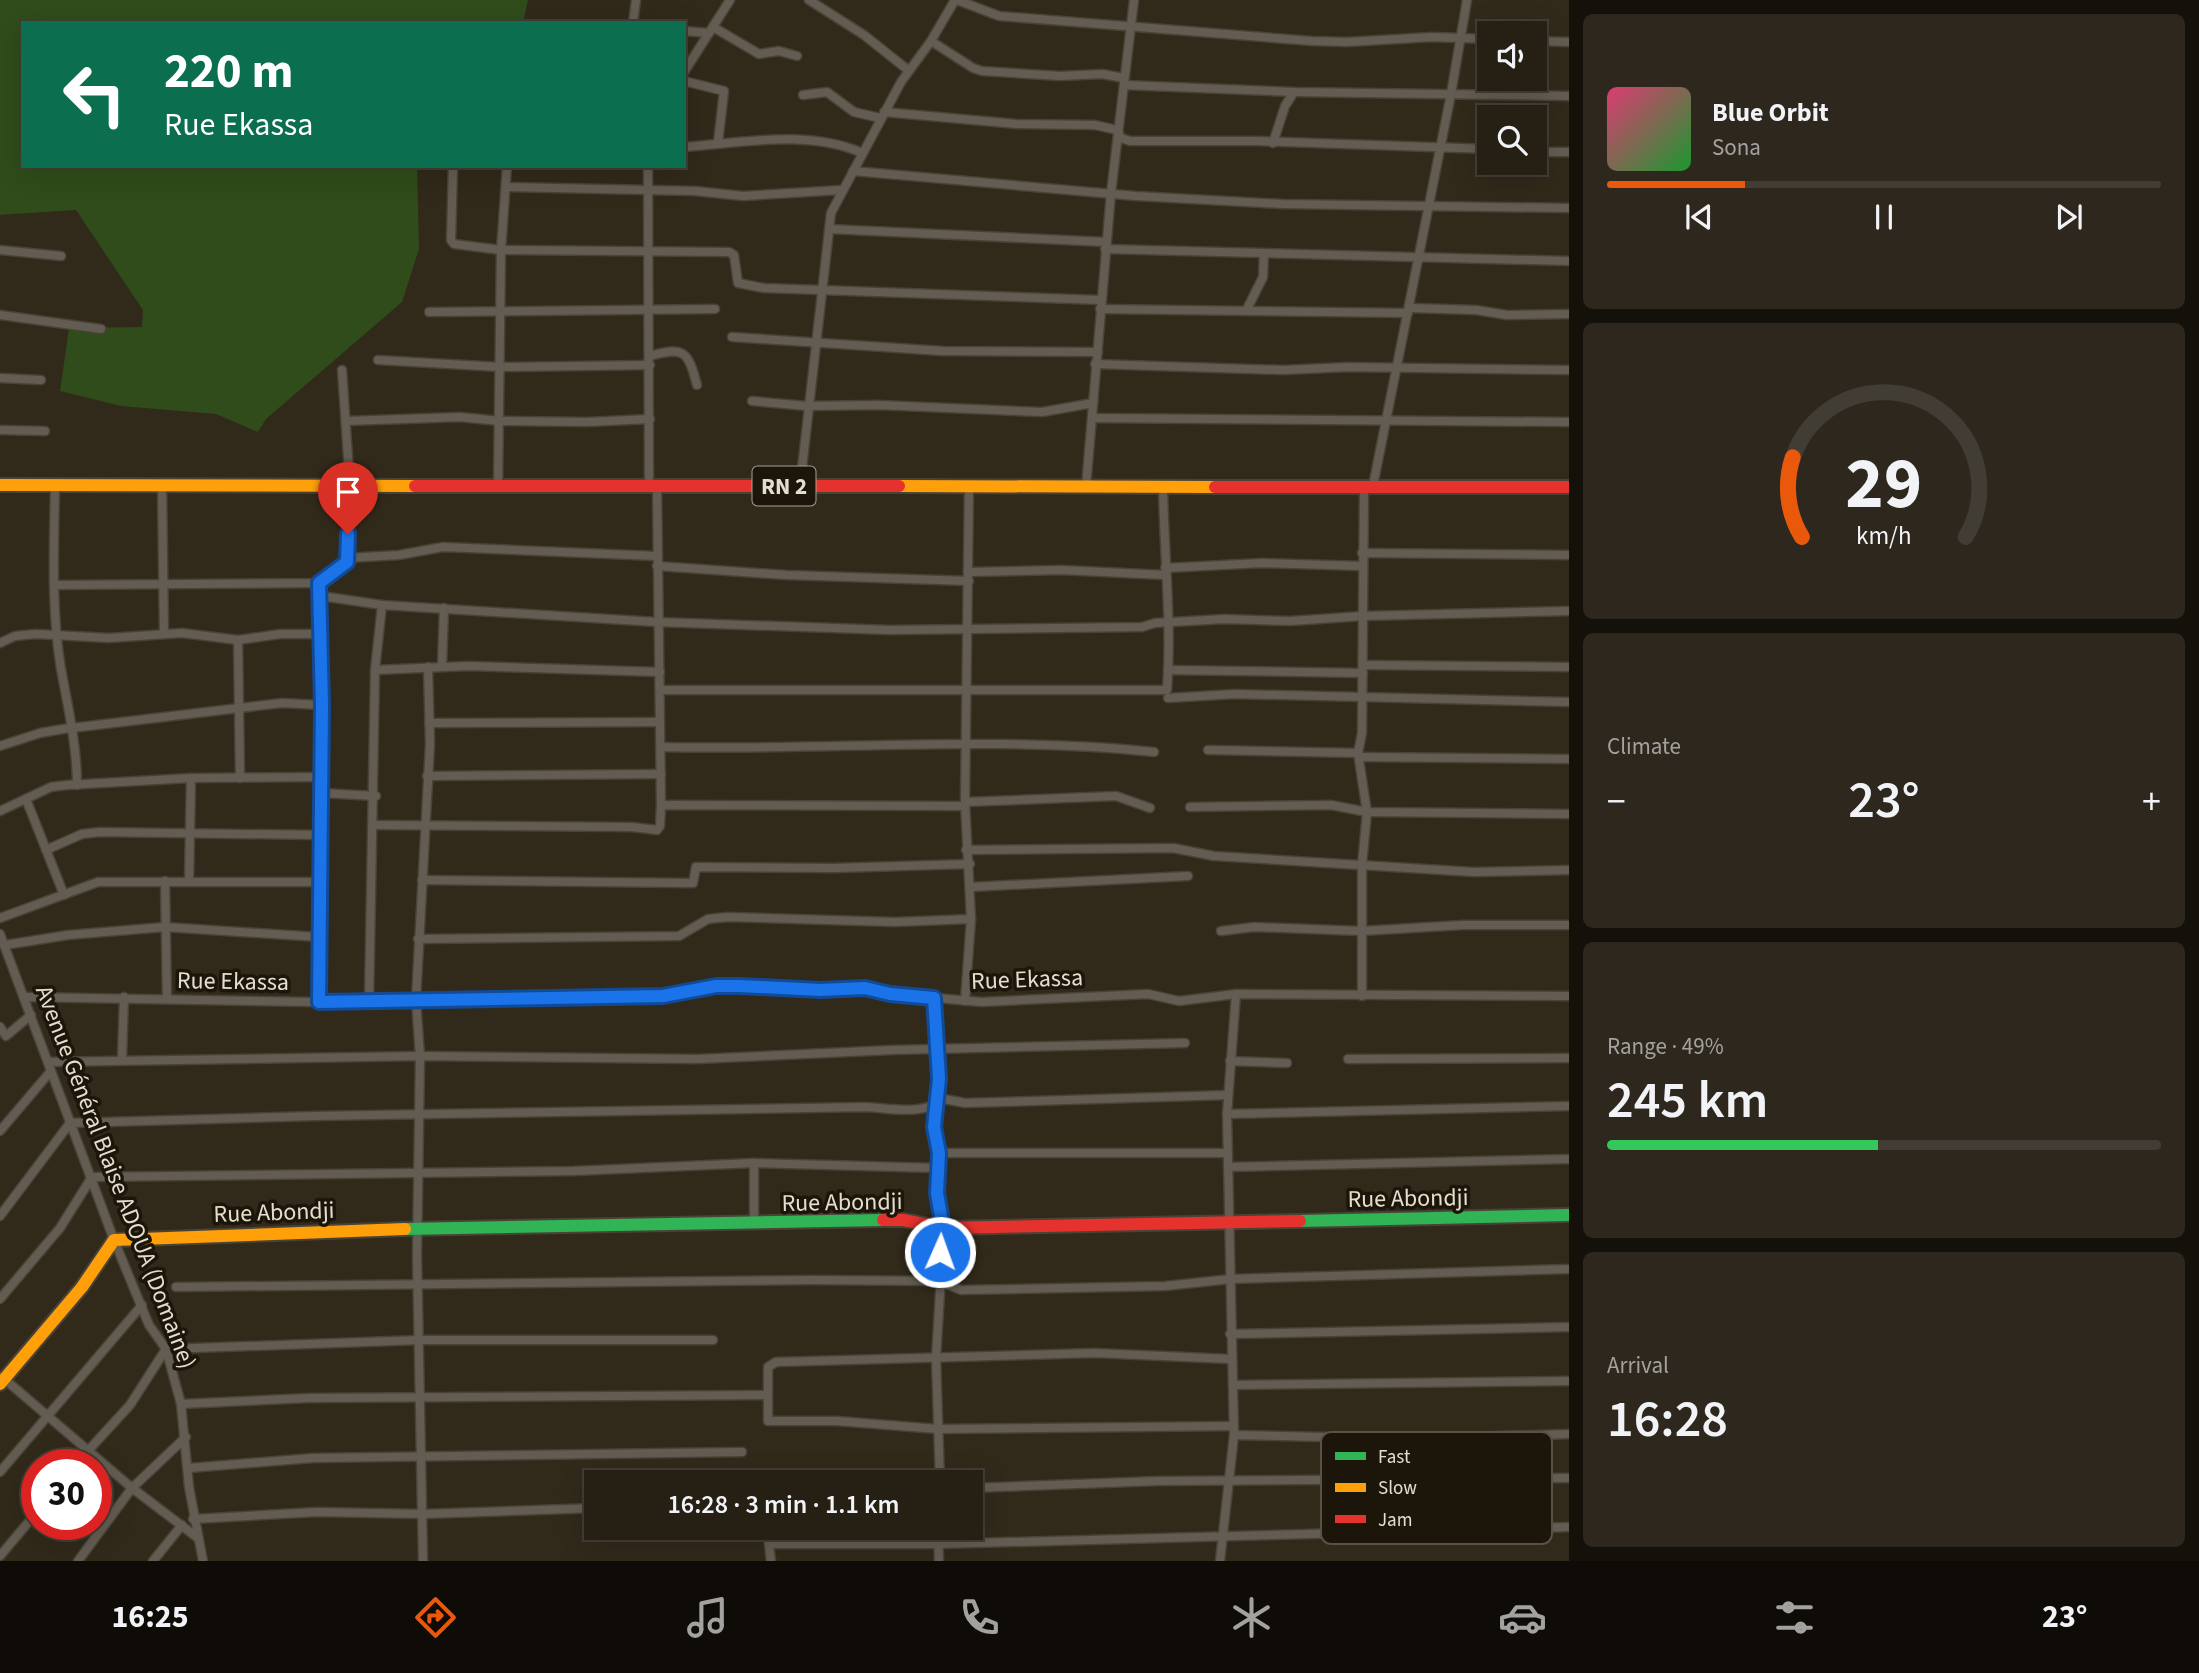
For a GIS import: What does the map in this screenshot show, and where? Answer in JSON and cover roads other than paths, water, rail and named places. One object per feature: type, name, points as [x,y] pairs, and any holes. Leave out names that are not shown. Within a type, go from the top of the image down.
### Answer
[{"type":"main road","name":"RN 2","points":[[0,485],[1569,487]]},
{"type":"main road","name":"Rue Abondji","points":[[114,1240],[293,1231],[903,1220],[943,1228],[1569,1214]]},
{"type":"main road","points":[[1,1379],[82,1287],[114,1240]]},
{"type":"street","points":[[633,21],[636,0]]},
{"type":"street","points":[[686,69],[730,0]]},
{"type":"street","points":[[809,0],[864,35],[908,70]]},
{"type":"street","points":[[800,486],[831,213],[908,70],[931,41],[956,0],[999,16],[1131,28],[1347,42],[1422,37],[1477,39]]},
{"type":"street","points":[[1086,487],[1100,304],[1134,0]]},
{"type":"street","points":[[1363,996],[1362,865],[1367,812],[1359,755],[1363,669],[1362,552],[1368,486],[1409,311],[1467,0]]},
{"type":"street","points":[[686,31],[711,30],[759,54],[779,51],[797,56]]},
{"type":"street","points":[[931,41],[982,71],[1060,76],[1106,74],[1124,82],[1294,92],[1569,96]]},
{"type":"street","points":[[1547,41],[1569,42]]},
{"type":"street","points":[[686,82],[724,91],[718,143]]},
{"type":"street","points":[[803,95],[827,92],[855,112],[882,115],[1017,124],[1095,125],[1114,128],[1118,135],[1130,141],[1422,147],[1441,145],[1477,148]]},
{"type":"street","points":[[1273,143],[1284,106],[1294,92]]},
{"type":"street","points":[[686,147],[813,140],[841,145],[862,153]]},
{"type":"street","points":[[1547,152],[1569,152]]},
{"type":"street","points":[[453,168],[452,242],[501,250],[729,252],[734,255],[737,281],[744,286],[1247,309],[1476,310],[1511,315],[1569,314]]},
{"type":"street","points":[[498,486],[501,250],[507,168]]},
{"type":"street","points":[[372,825],[632,827],[657,830],[660,827],[660,672],[650,419],[648,168]]},
{"type":"street","points":[[853,171],[1111,193],[1283,204],[1569,208]]},
{"type":"street","points":[[507,187],[695,191],[743,195],[841,190]]},
{"type":"street","points":[[829,229],[1264,254],[1569,261]]},
{"type":"street","points":[[0,250],[61,256]]},
{"type":"street","points":[[1247,309],[1263,277],[1264,254]]},
{"type":"street","points":[[429,312],[715,309]]},
{"type":"street","points":[[0,315],[101,330]]},
{"type":"street","points":[[732,337],[943,351],[1098,352]]},
{"type":"street","points":[[378,360],[500,367],[650,360],[674,350],[681,352],[691,363],[696,385]]},
{"type":"street","points":[[1095,364],[1283,370],[1569,370]]},
{"type":"street","points":[[56,585],[319,583],[345,564],[348,558],[350,486],[342,370]]},
{"type":"street","points":[[0,378],[41,380]]},
{"type":"street","points":[[752,401],[807,406],[887,405],[1042,412],[1093,403]]},
{"type":"street","points":[[346,421],[460,417],[500,421],[650,419]]},
{"type":"street","points":[[1093,418],[1569,422]]},
{"type":"street","points":[[0,430],[45,431]]},
{"type":"street","points":[[162,485],[164,634]]},
{"type":"street","points":[[55,486],[59,633],[77,758],[76,785]]},
{"type":"street","points":[[965,1001],[971,919],[965,804],[969,486]]},
{"type":"street","points":[[660,690],[1167,690],[1169,623],[1163,486]]},
{"type":"street","points":[[348,558],[399,555],[443,547],[656,556]]},
{"type":"street","points":[[1362,552],[1569,555]]},
{"type":"street","points":[[657,566],[788,575],[968,577],[1062,570],[1165,572],[1262,564],[1362,566]]},
{"type":"street","points":[[319,583],[322,705],[319,1002]]},
{"type":"street","points":[[321,596],[383,604],[657,622],[890,630],[1142,627],[1255,618],[1290,621],[1363,616],[1569,611]]},
{"type":"street","points":[[369,1003],[372,825],[376,796],[375,670],[383,604]]},
{"type":"street","points":[[442,666],[444,608]]},
{"type":"street","points":[[0,643],[15,636],[59,633],[109,638],[182,633],[238,640],[280,634],[321,634]]},
{"type":"street","points":[[238,640],[240,778]]},
{"type":"street","points":[[375,670],[442,666],[660,672]]},
{"type":"street","points":[[423,1561],[418,1285],[420,1056],[416,1000],[426,826],[428,667]]},
{"type":"street","points":[[1168,670],[1569,667]]},
{"type":"street","points":[[1168,698],[1235,694],[1569,702]]},
{"type":"street","points":[[0,746],[40,733],[71,728],[282,704],[322,705]]},
{"type":"street","points":[[429,723],[659,722]]},
{"type":"street","points":[[661,747],[744,749],[965,743],[1154,752]]},
{"type":"street","points":[[1208,750],[1569,759]]},
{"type":"street","points":[[427,776],[660,774]]},
{"type":"street","points":[[0,811],[51,787],[191,778],[321,777]]},
{"type":"street","points":[[189,881],[191,778]]},
{"type":"street","points":[[321,793],[376,796]]},
{"type":"street","points":[[661,806],[965,804],[1116,796],[1150,808]]},
{"type":"street","points":[[26,799],[64,895]]},
{"type":"street","points":[[1190,807],[1252,804],[1331,805],[1367,812],[1569,814]]},
{"type":"street","points":[[46,850],[89,833],[191,831],[320,835]]},
{"type":"street","points":[[966,850],[1173,848],[1214,856],[1474,872],[1569,870]]},
{"type":"street","points":[[422,880],[693,883],[696,867],[834,868],[970,864]]},
{"type":"street","points":[[971,887],[1188,876]]},
{"type":"street","points":[[165,881],[167,999]]},
{"type":"street","points":[[0,918],[98,882],[320,882]]},
{"type":"street","points":[[418,939],[679,936],[708,919],[728,917],[883,922],[971,919]]},
{"type":"street","points":[[1220,931],[1254,927],[1361,931],[1463,925],[1569,925]]},
{"type":"street","points":[[5,945],[68,935],[165,927],[319,937]]},
{"type":"street","name":"Avenue Général Blaise ADOUA (Domaine)","points":[[0,934],[5,945],[4,959],[25,997],[114,1240],[155,1337],[166,1349],[181,1404],[193,1519],[203,1561]]},
{"type":"street","name":"Rue Ekassa","points":[[25,997],[369,1003],[663,996],[716,986],[820,990],[865,988],[890,994],[965,1001],[1038,1002],[1148,994],[1179,1001],[1236,994],[1569,996]]},
{"type":"street","points":[[1220,1561],[1231,1481],[1233,1431],[1227,1114],[1236,994]]},
{"type":"street","points":[[122,1058],[124,997]]},
{"type":"street","points":[[934,998],[938,1051],[934,1127],[939,1153],[937,1193],[943,1228],[936,1358],[940,1470]]},
{"type":"street","points":[[0,1027],[3,1040],[31,1015]]},
{"type":"street","points":[[48,1062],[122,1058],[296,1060],[420,1056],[697,1059],[892,1050],[1185,1043]]},
{"type":"street","points":[[1348,1059],[1569,1058]]},
{"type":"street","points":[[1230,1061],[1287,1063]]},
{"type":"street","points":[[0,1131],[51,1071]]},
{"type":"street","points":[[0,1216],[71,1124],[419,1114],[866,1107],[919,1109],[937,1105],[944,1099],[965,1103],[1228,1095]]},
{"type":"street","points":[[1227,1114],[1569,1106]]},
{"type":"street","points":[[939,1153],[1227,1153]]},
{"type":"street","points":[[1228,1167],[1569,1159]]},
{"type":"street","points":[[0,1299],[60,1228],[92,1177],[573,1171],[754,1163],[937,1168]]},
{"type":"street","points":[[754,1163],[754,1224]]},
{"type":"street","points":[[176,1287],[939,1281],[961,1290],[1165,1286],[1231,1279],[1569,1269]]},
{"type":"street","points":[[0,1472],[142,1306]]},
{"type":"street","points":[[1230,1334],[1569,1327]]},
{"type":"street","points":[[1,1379],[89,1449],[130,1405],[166,1349],[420,1340],[713,1340]]},
{"type":"street","points":[[1230,1359],[1094,1353],[776,1362],[768,1367],[768,1423],[837,1421],[938,1429],[1233,1431],[1321,1435]]},
{"type":"street","points":[[1233,1385],[1569,1381]]},
{"type":"street","points":[[181,1404],[309,1398],[768,1395]]},
{"type":"street","points":[[78,1561],[132,1488],[186,1437]]},
{"type":"street","points":[[189,1468],[313,1458],[742,1452]]},
{"type":"street","points":[[112,1470],[198,1538]]},
{"type":"street","points":[[983,1488],[1321,1480]]},
{"type":"street","points":[[193,1519],[317,1512],[424,1514],[584,1508]]},
{"type":"street","points":[[153,1561],[182,1525]]},
{"type":"street","points":[[0,1556],[21,1531]]},
{"type":"street","points":[[771,1544],[939,1544],[1321,1533]]},
{"type":"street","points":[[770,1540],[771,1561]]},
{"type":"street","points":[[939,1540],[939,1561]]}]
